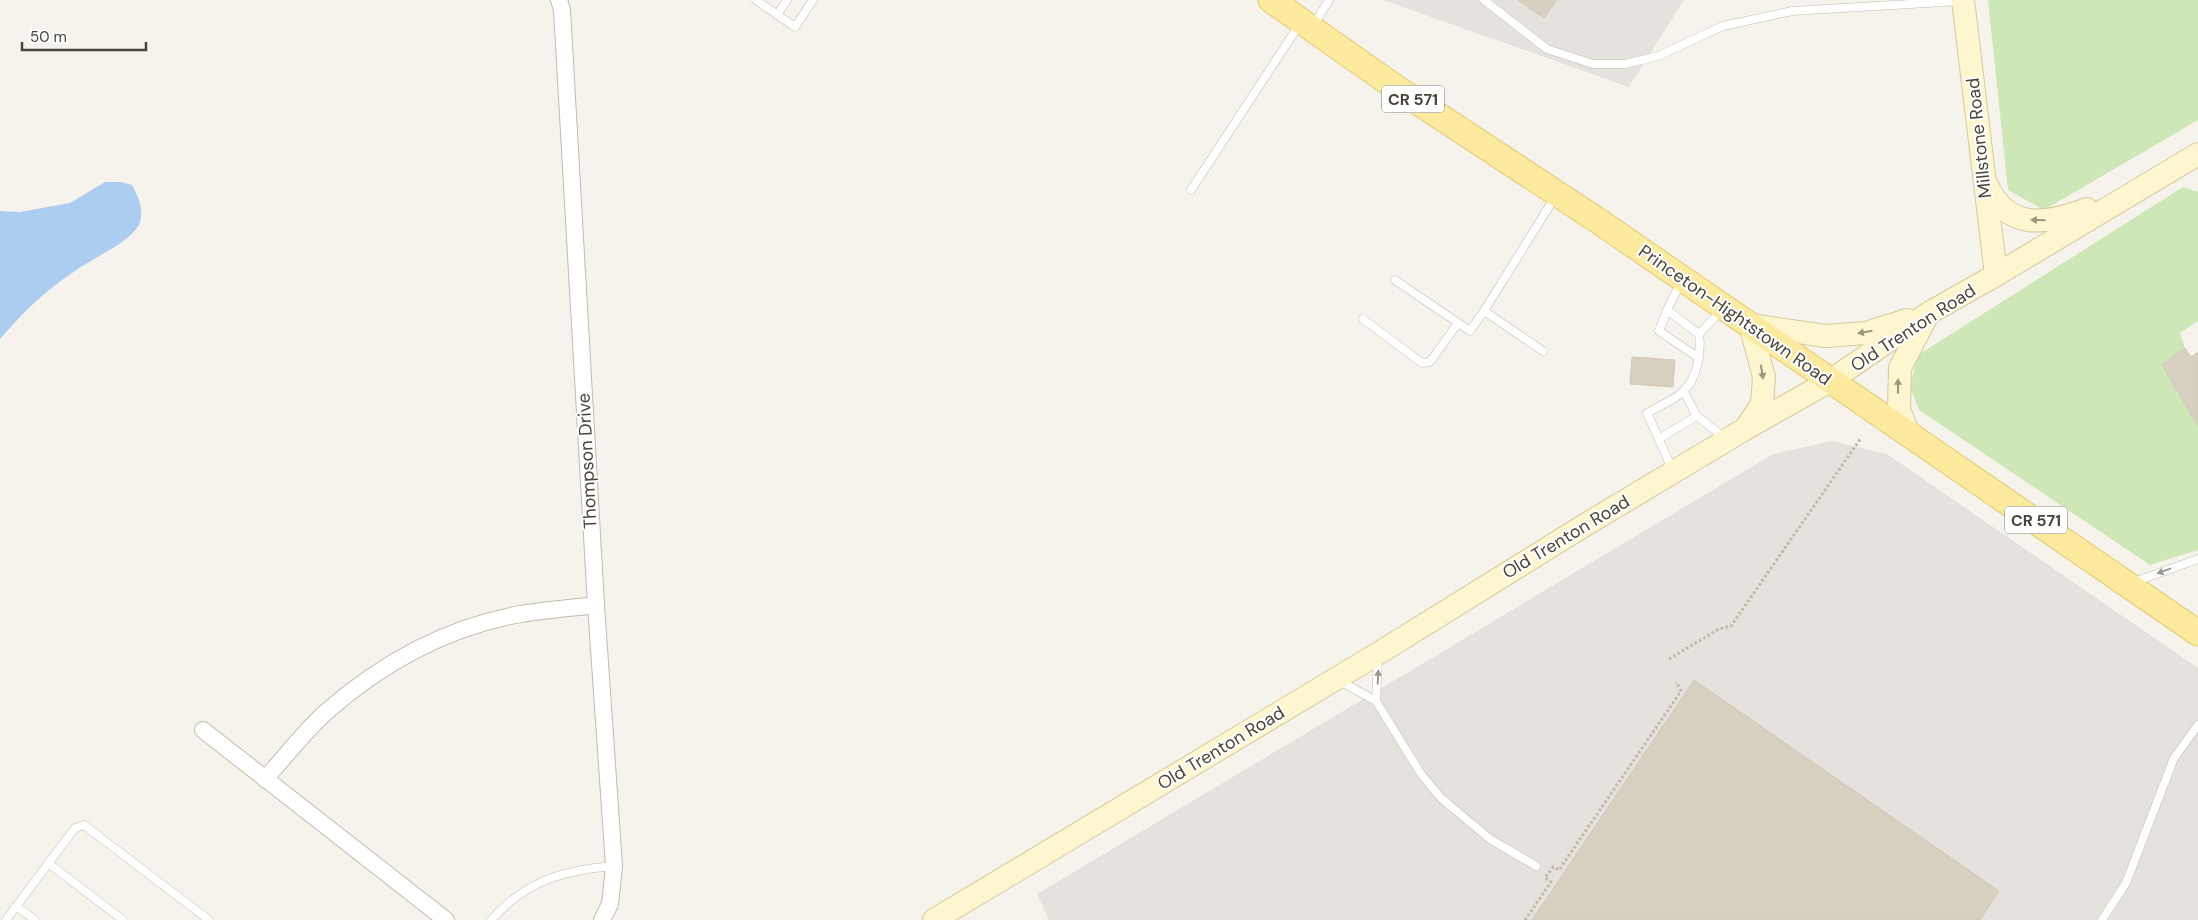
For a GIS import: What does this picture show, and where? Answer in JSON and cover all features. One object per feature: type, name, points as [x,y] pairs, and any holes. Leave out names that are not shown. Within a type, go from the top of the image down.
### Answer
[{"type":"main road","name":"Princeton-Hightstown Road","points":[[1271,0],[1306,26],[1725,307],[1830,381],[2129,584],[2196,634]]},
{"type":"main road","name":"Millstone Road","points":[[1963,0],[1996,275]]},
{"type":"main road","name":"Old Trenton Road","points":[[948,917],[1736,435],[1830,381],[1929,313],[2197,156]]},
{"type":"main road","points":[[1983,175],[1993,198],[2012,216],[2035,220],[2060,219],[2150,184]]},
{"type":"main road","points":[[1736,435],[1762,404],[1764,377],[1750,325],[1826,336],[1866,333],[1929,313]]},
{"type":"main road","points":[[1908,433],[1899,409],[1898,381],[1900,368],[1929,313]]},
{"type":"street","name":"Thompson Drive","points":[[559,0],[562,10],[596,605],[614,866],[610,904],[602,920]]},
{"type":"street","points":[[265,779],[325,713],[376,672],[416,648],[467,628],[520,614],[596,605]]},
{"type":"street","points":[[203,730],[446,920]]},
{"type":"lane","points":[[756,0],[795,27],[813,0]]},
{"type":"lane","points":[[777,15],[787,0]]},
{"type":"lane","points":[[1190,190],[1306,26],[1329,0]]},
{"type":"lane","points":[[1484,0],[1547,49],[1592,64],[1625,64],[1658,56],[1723,26],[1792,11],[1963,0]]},
{"type":"lane","points":[[1395,280],[1470,331],[1557,194]]},
{"type":"lane","points":[[1682,278],[1659,331],[1699,358]]},
{"type":"lane","points":[[1699,334],[1725,307]]},
{"type":"lane","points":[[1667,310],[1699,334],[1701,347],[1694,380],[1684,392],[1647,413],[1660,438],[1674,473]]},
{"type":"lane","points":[[1484,311],[1543,350]]},
{"type":"lane","points":[[1363,319],[1422,363],[1430,362],[1458,323]]},
{"type":"lane","points":[[1684,392],[1697,416],[1736,435]]},
{"type":"lane","points":[[1660,438],[1697,416]]},
{"type":"lane","points":[[2129,584],[2198,559]]},
{"type":"lane","points":[[1376,701],[1379,653]]},
{"type":"lane","points":[[1336,679],[1376,701],[1421,774],[1441,798],[1490,839],[1536,866]]},
{"type":"lane","points":[[2102,920],[2126,883],[2174,758],[2198,726]]},
{"type":"lane","points":[[6,920],[74,828],[84,825],[210,920]]},
{"type":"lane","points":[[48,863],[123,920]]},
{"type":"lane","points":[[491,920],[515,897],[533,885],[557,876],[614,866]]},
{"type":"lane","points":[[16,906],[35,920]]},
{"type":"path","points":[[1668,659],[1719,629],[1731,626],[1861,438]]},
{"type":"path","points":[[1525,920],[1551,882],[1545,878],[1553,867],[1559,870],[1681,691],[1676,682]]},
{"type":"shaded area","points":[[1383,0],[1684,0],[1629,87]]},
{"type":"shaded area","points":[[1832,441],[1887,454],[2198,668],[2198,920],[1049,920],[1037,894],[1773,454]]},
{"type":"green space","points":[[1988,0],[2198,0],[2198,120],[2044,210],[2008,190]]},
{"type":"green space","points":[[2183,187],[2198,192],[2198,321],[2180,333],[2185,348],[2162,365],[2198,426],[2198,550],[2150,565],[1919,410],[1910,387],[1918,355]]},
{"type":"water","points":[[105,182],[121,182],[132,185],[141,207],[141,217],[138,226],[121,243],[61,280],[25,312],[0,339],[0,211],[20,212],[70,203]]},
{"type":"building","points":[[1518,0],[1557,0],[1544,18]]},
{"type":"building","points":[[2185,348],[2191,357],[2198,352],[2198,426],[2162,365]]},
{"type":"building","points":[[1632,357],[1675,360],[1673,387],[1630,384]]},
{"type":"building","points":[[1694,680],[1999,891],[1980,920],[1532,920]]}]
